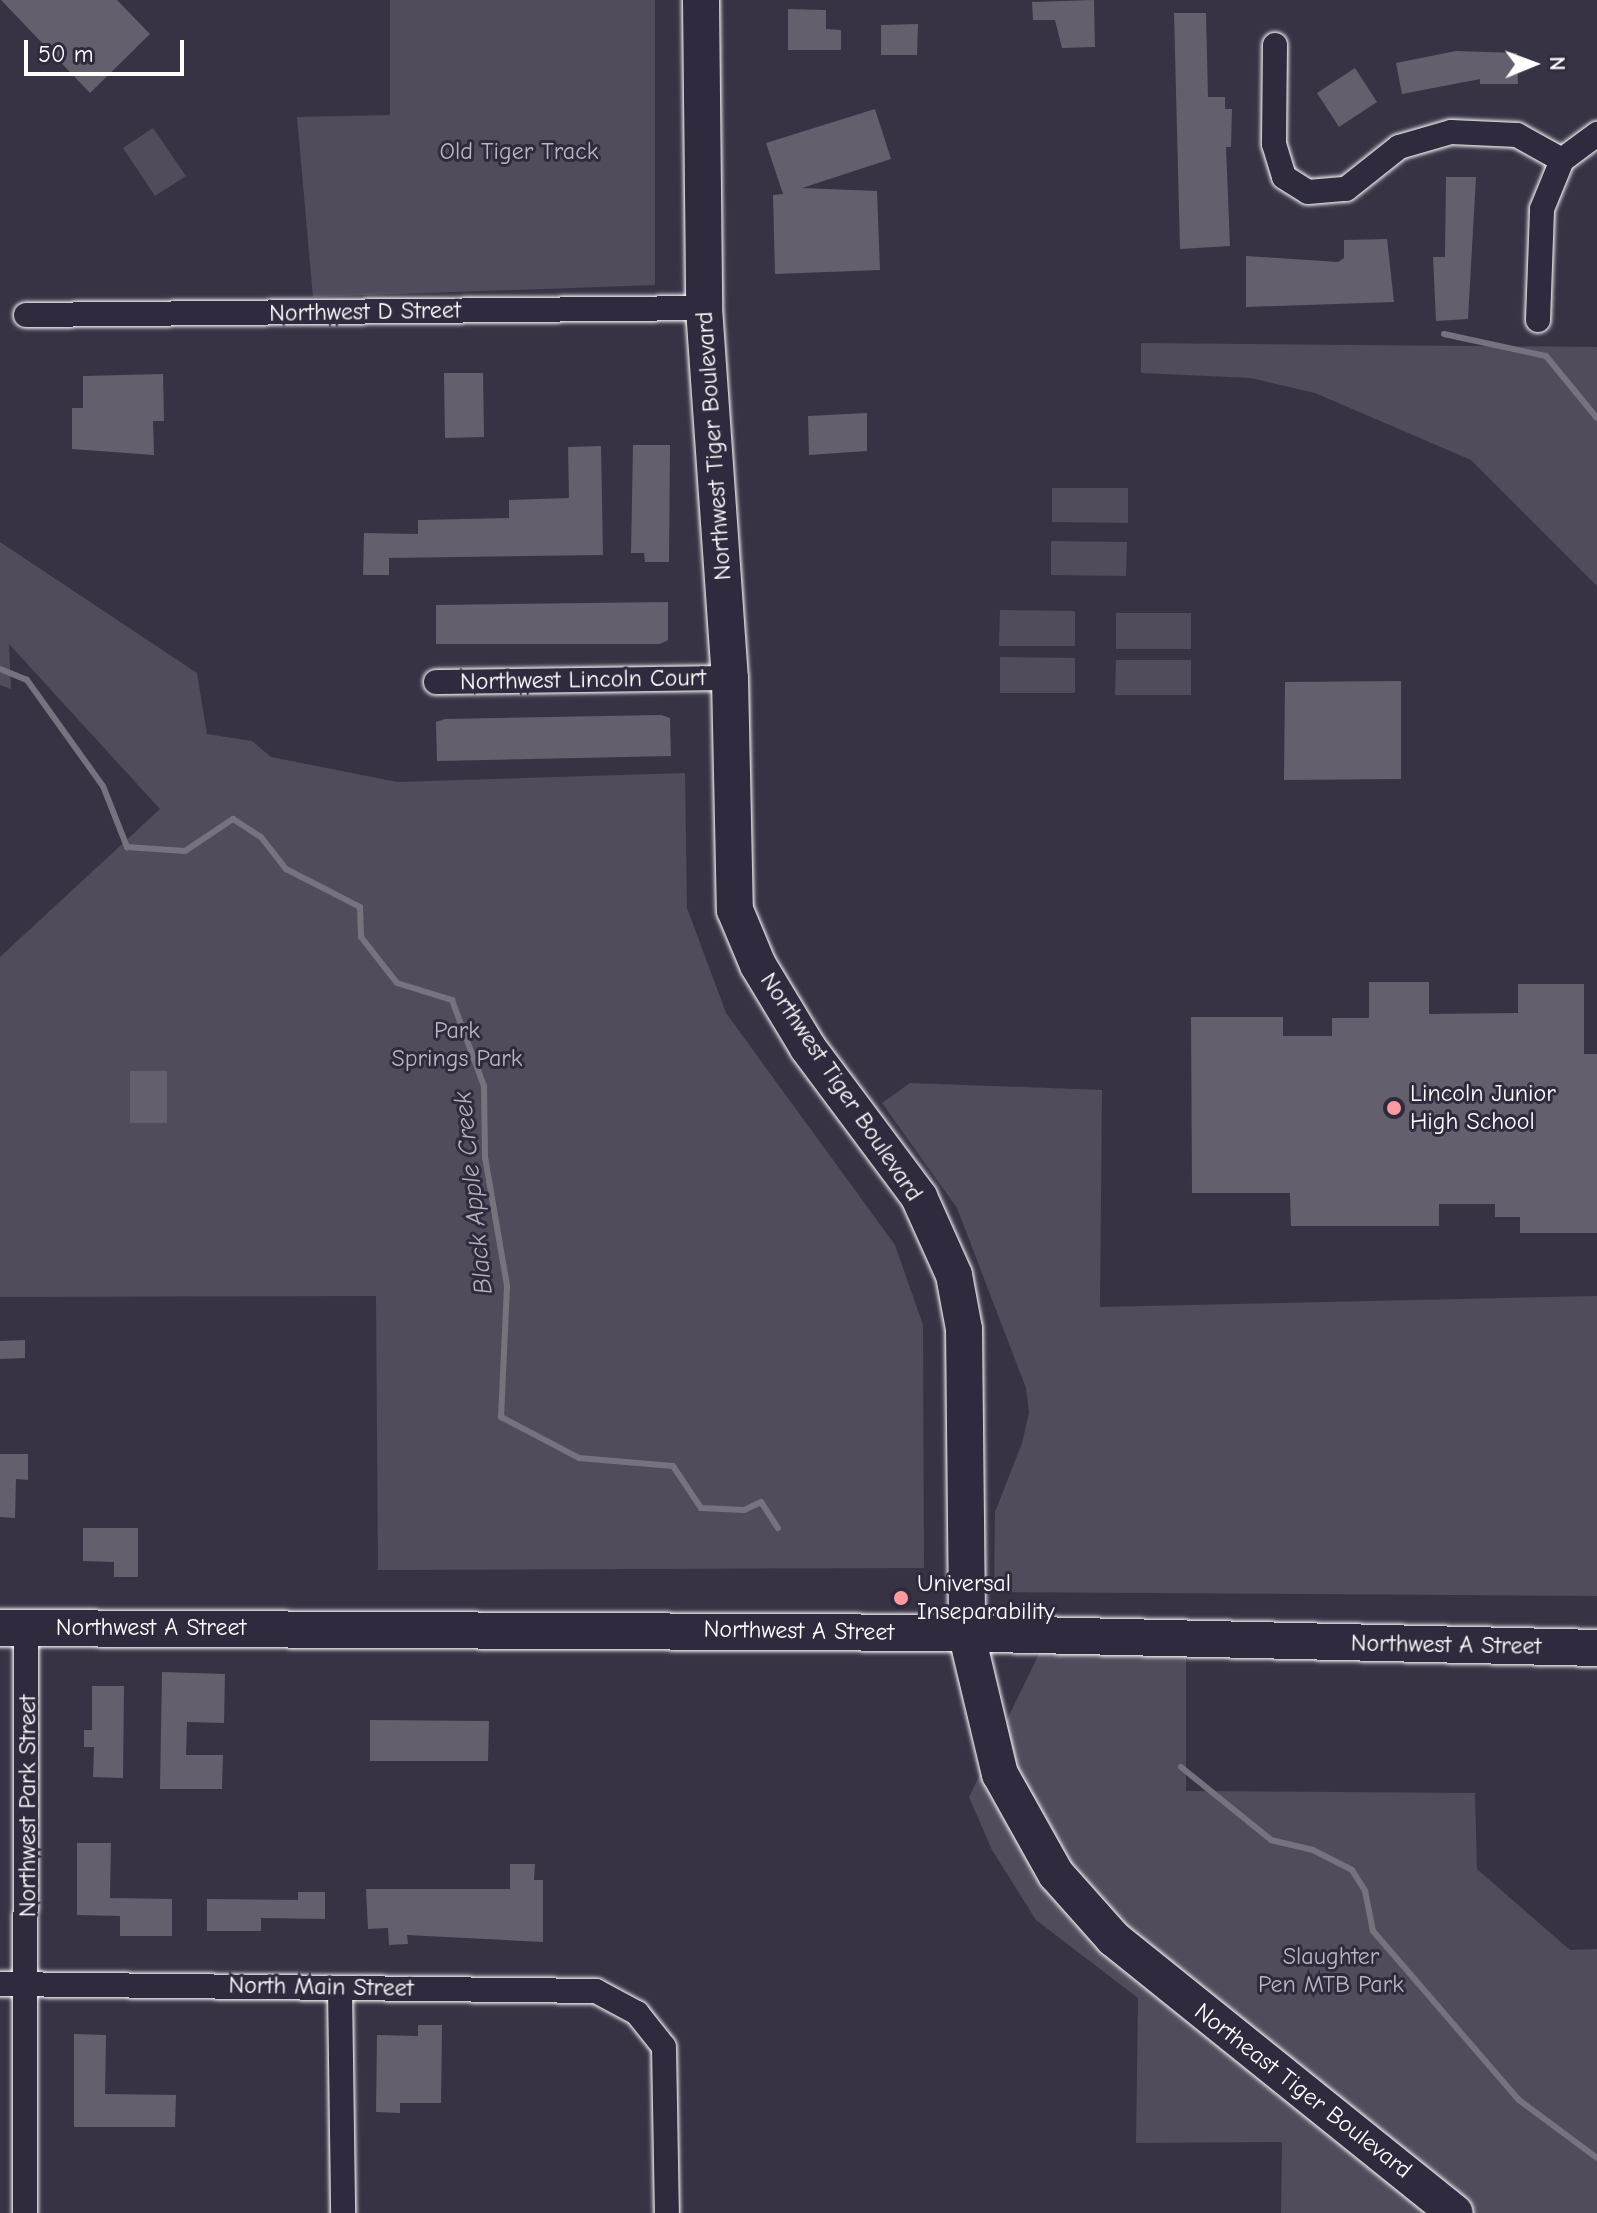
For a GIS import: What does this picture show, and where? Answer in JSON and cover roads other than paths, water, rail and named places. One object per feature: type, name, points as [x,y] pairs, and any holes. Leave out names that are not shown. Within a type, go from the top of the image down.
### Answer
[{"type":"street","name":"Northwest Tiger Boulevard","points":[[701,0],[704,308],[730,678],[735,910],[758,965],[808,1048],[919,1197],[954,1275],[964,1329],[967,1636],[1000,1774],[1056,1874],[1114,1939],[1187,2001]]},
{"type":"street","points":[[1275,45],[1274,144],[1284,177],[1308,192],[1346,189],[1399,147],[1451,132],[1517,135],[1562,160]]},
{"type":"street","points":[[1538,320],[1542,209],[1562,160],[1597,134]]},
{"type":"street","name":"Northwest D Street","points":[[26,315],[704,308]]},
{"type":"street","name":"Northwest Lincoln Court","points":[[436,682],[730,678]]},
{"type":"street","name":"Northwest A Street","points":[[13,1628],[485,1627],[1597,1648]]},
{"type":"street","name":"Northwest Park Street","points":[[13,1628],[29,1984],[25,2213]]},
{"type":"street","name":"North Main Street","points":[[0,1984],[596,1991],[637,2013],[664,2047],[667,2213]]},
{"type":"street","points":[[340,1988],[343,2213]]},
{"type":"street","name":"Northeast Tiger Boulevard","points":[[1187,2001],[1455,2213]]},
{"type":"waterway","points":[[1444,334],[1546,356],[1597,418]]},
{"type":"waterway","name":"Black Apple Creek","points":[[0,669],[27,680],[103,786],[127,847],[185,851],[233,819],[261,837],[286,869],[360,907],[361,937],[397,983],[452,1000],[484,1086],[485,1157],[507,1286],[501,1417],[579,1458],[673,1466],[701,1508],[744,1510],[761,1502],[778,1528]]},
{"type":"waterway","name":"Black Apple Creek","points":[[1181,1767],[1271,1840],[1313,1850],[1352,1870],[1365,1891],[1373,1931],[1519,2100],[1597,2158]]},
{"type":"place","name":"Lincoln Junior High School","points":[[1394,1108]]},
{"type":"place","name":"Universal Inseparability","points":[[901,1598]]},
{"type":"park label","name":"Old Tiger Track","points":[[519,152]]},
{"type":"park label","name":"Park Springs Park","points":[[457,1045]]},
{"type":"park label","name":"Slaughter Pen MTB Park","points":[[1331,1971]]}]
